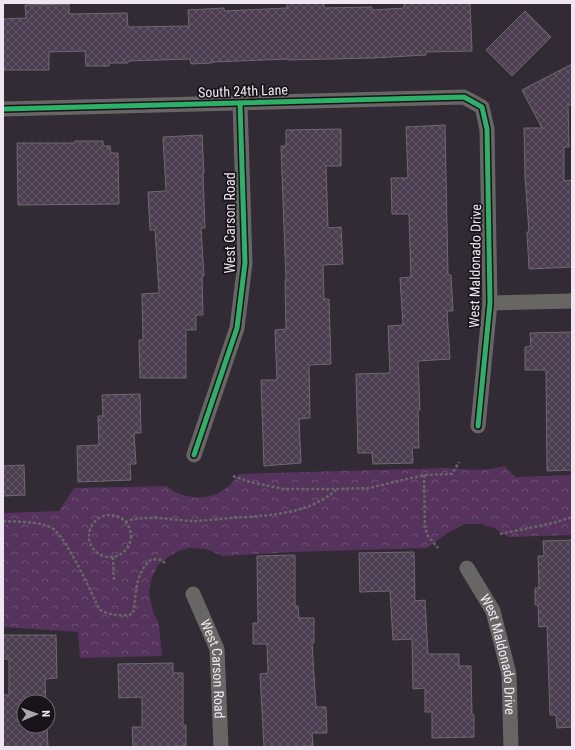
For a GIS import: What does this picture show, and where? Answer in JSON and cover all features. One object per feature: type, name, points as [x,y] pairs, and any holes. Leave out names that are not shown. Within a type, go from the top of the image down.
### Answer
[{"type":"street","name":"South 24th Lane","points":[[3,109],[464,97],[482,107]]},
{"type":"street","name":"West Carson Road","points":[[194,455],[237,328],[245,263],[240,103]]},
{"type":"street","name":"West Maldonado Drive","points":[[478,426],[490,303],[487,129],[482,107]]},
{"type":"street","points":[[490,303],[572,301]]},
{"type":"street","name":"West Maldonado Drive","points":[[467,568],[493,611],[509,674],[510,747]]},
{"type":"street","name":"West Carson Road","points":[[193,594],[217,649],[221,747]]},
{"type":"path","points":[[233,476],[250,482],[284,489],[369,488],[424,475],[452,474],[459,462]]},
{"type":"path","points":[[424,475],[425,527],[428,536],[438,548]]},
{"type":"path","points":[[126,522],[138,518],[194,521],[263,516],[299,510],[327,498],[337,489]]},
{"type":"path","points":[[102,516],[117,516],[126,522],[130,532],[131,539],[129,546],[119,555],[113,557],[106,557],[94,551],[88,539],[89,532],[96,520],[102,516]]},
{"type":"path","points":[[500,534],[553,523],[572,517]]},
{"type":"path","points":[[3,521],[40,524],[53,529],[62,538],[99,609],[106,613],[119,615],[132,614],[134,610],[139,577],[143,569],[152,560],[161,560],[165,563]]},
{"type":"path","points":[[113,557],[114,582]]},
{"type":"green space","points":[[504,466],[516,477],[572,475],[572,535],[508,537],[494,528],[482,524],[465,524],[449,532],[427,548],[293,552],[223,556],[206,549],[190,548],[178,551],[158,565],[152,578],[149,592],[153,612],[159,624],[162,656],[80,658],[78,632],[3,627],[3,513],[59,511],[74,488],[166,486],[179,494],[203,497],[210,496],[225,489],[240,474],[446,468],[483,470]]},
{"type":"building","points":[[287,3],[324,3],[324,8],[372,7],[372,10],[404,8],[404,3],[470,3],[472,51],[426,52],[426,55],[373,58],[288,59],[191,64],[190,59],[128,61],[128,63],[109,63],[109,66],[86,66],[85,51],[49,52],[49,70],[3,70],[3,19],[26,18],[25,5],[69,4],[69,14],[127,13],[128,27],[189,26],[188,10],[224,8],[224,11],[287,8]]},
{"type":"building","points":[[525,11],[551,37],[512,76],[486,50]]},
{"type":"building","points":[[572,64],[572,104],[568,106],[569,147],[564,147],[564,181],[572,180],[572,267],[529,269],[527,232],[529,232],[525,177],[524,128],[542,128],[522,90]]},
{"type":"building","points":[[445,125],[448,275],[451,275],[453,311],[447,311],[450,359],[418,361],[420,410],[418,410],[419,448],[412,448],[413,463],[373,464],[372,453],[358,453],[356,374],[390,373],[388,326],[403,325],[400,278],[411,277],[409,214],[392,214],[391,178],[408,178],[406,127]]},
{"type":"building","points":[[341,129],[341,166],[326,166],[328,228],[341,227],[343,264],[323,265],[324,299],[329,299],[331,364],[309,365],[310,418],[299,419],[301,463],[264,466],[261,380],[277,380],[275,330],[286,329],[286,281],[281,146],[286,146],[286,130]]},
{"type":"building","points":[[202,135],[205,228],[201,228],[204,276],[202,276],[203,315],[196,315],[196,330],[186,330],[186,378],[140,378],[139,340],[143,340],[142,294],[159,293],[155,230],[150,230],[148,192],[166,191],[163,137]]},
{"type":"building","points":[[75,141],[103,141],[103,146],[110,146],[111,153],[118,153],[119,204],[18,205],[17,143],[75,143]]},
{"type":"building","points":[[572,332],[572,470],[547,471],[546,370],[525,370],[525,347],[531,346],[530,333]]},
{"type":"building","points":[[140,394],[141,433],[134,433],[136,464],[130,464],[131,480],[78,482],[77,446],[99,445],[98,416],[103,416],[102,395]]},
{"type":"building","points":[[24,465],[25,495],[3,496],[3,466]]},
{"type":"building","points":[[572,540],[572,727],[557,728],[556,715],[550,715],[547,626],[539,627],[538,605],[535,605],[535,588],[539,588],[538,556],[544,556],[543,541]]},
{"type":"building","points":[[414,552],[415,601],[425,600],[428,654],[459,654],[459,666],[471,666],[474,737],[432,738],[432,712],[425,712],[425,688],[413,689],[412,639],[393,640],[390,591],[360,592],[359,553]]},
{"type":"building","points":[[295,555],[295,606],[298,606],[299,618],[314,618],[314,643],[312,643],[316,707],[326,707],[327,733],[312,733],[313,746],[264,747],[260,674],[268,673],[267,644],[253,644],[253,623],[258,623],[257,556]]},
{"type":"building","points":[[3,635],[56,635],[57,678],[45,679],[46,694],[16,694],[16,734],[47,734],[48,747],[3,747],[3,695],[9,695],[9,659],[3,659]]},
{"type":"building","points":[[173,663],[173,673],[183,673],[183,725],[186,725],[186,746],[133,747],[132,727],[142,727],[142,697],[119,698],[118,664]]},
{"type":"cycle path","points":[[3,109],[464,97],[482,107],[487,129],[490,303],[478,426]]},
{"type":"cycle path","points":[[194,455],[237,328],[245,263],[240,103]]}]
